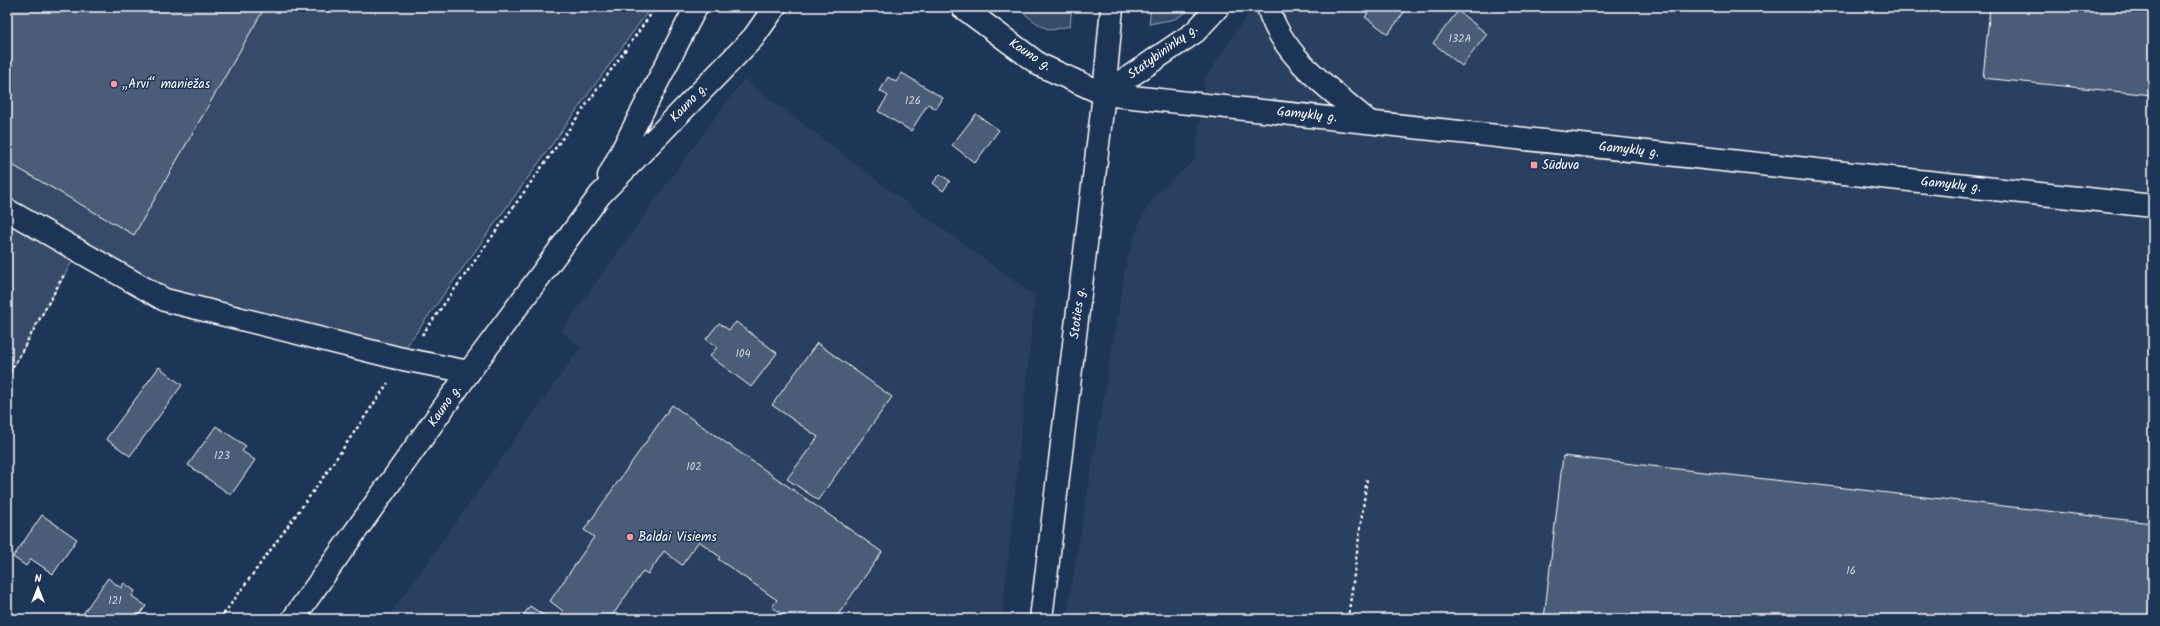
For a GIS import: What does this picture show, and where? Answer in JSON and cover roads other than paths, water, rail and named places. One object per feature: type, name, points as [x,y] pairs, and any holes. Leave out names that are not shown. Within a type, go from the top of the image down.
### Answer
[{"type":"main road","name":"Kauno g.","points":[[600,195],[696,7]]},
{"type":"main road","name":"Kauno g.","points":[[294,619],[469,372],[600,195],[753,38],[775,7]]},
{"type":"main road","name":"Kauno g.","points":[[962,7],[1040,64],[1104,94]]},
{"type":"main road","name":"Stoties g.","points":[[1041,619],[1104,94],[1112,7]]},
{"type":"main road","name":"Statybininkų g.","points":[[1104,94],[1195,32],[1218,7]]},
{"type":"main road","points":[[1268,7],[1272,21],[1300,64],[1368,121]]},
{"type":"main road","name":"Gamyklų g.","points":[[1104,94],[2153,206]]},
{"type":"main road","points":[[7,210],[165,300],[404,359],[469,372]]},
{"type":"place","name":"„Arvi“ maniežas","points":[[114,84]]},
{"type":"place","name":"Sūduva","points":[[1534,165]]},
{"type":"place","name":"Baldai Visiems","points":[[630,537]]}]
